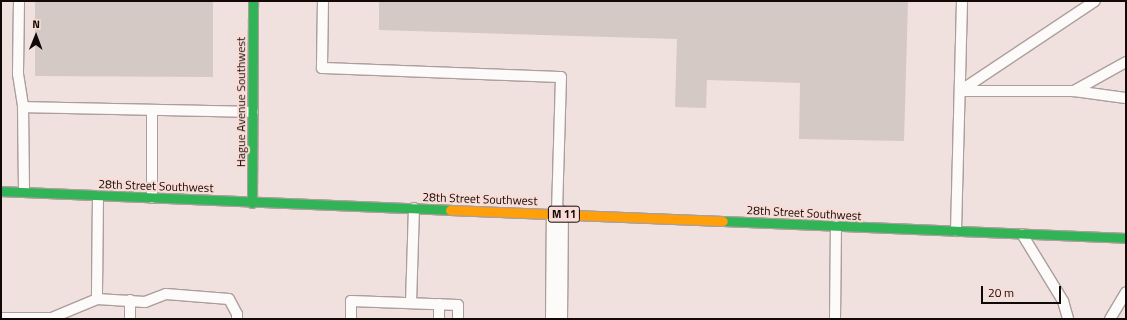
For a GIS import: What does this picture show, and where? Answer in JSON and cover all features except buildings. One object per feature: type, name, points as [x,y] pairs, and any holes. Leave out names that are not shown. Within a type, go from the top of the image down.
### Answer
[{"type":"main road","name":"Hague Avenue Southwest","points":[[252,202],[253,1]]},
{"type":"main road","name":"28th Street Southwest","points":[[1,191],[1126,238]]},
{"type":"street","points":[[556,319],[557,214]]},
{"type":"lane","points":[[19,1],[18,74],[23,107],[24,192]]},
{"type":"lane","points":[[323,1],[322,68],[561,77],[557,214]]},
{"type":"lane","points":[[956,231],[962,1]]},
{"type":"lane","points":[[960,91],[1095,1]]},
{"type":"lane","points":[[1074,91],[1126,62]]},
{"type":"lane","points":[[960,91],[1074,91],[1126,98]]},
{"type":"lane","points":[[23,107],[253,112]]},
{"type":"lane","points":[[152,110],[152,198]]},
{"type":"lane","points":[[97,299],[98,196]]},
{"type":"lane","points":[[411,303],[414,208]]},
{"type":"lane","points":[[835,319],[836,226]]},
{"type":"lane","points":[[1022,234],[1063,301],[1068,319]]},
{"type":"lane","points":[[1110,319],[1126,292]]},
{"type":"lane","points":[[1,318],[49,319],[97,299],[145,302],[166,294],[228,299],[237,314],[237,319]]},
{"type":"lane","points":[[130,300],[130,319]]},
{"type":"lane","points":[[351,319],[351,301],[458,305],[458,319]]},
{"type":"lane","points":[[439,304],[439,319]]},
{"type":"traffic: fast","points":[[252,203],[253,1]]},
{"type":"traffic: fast","points":[[1,191],[450,210]]},
{"type":"traffic: fast","points":[[723,221],[1126,238]]},
{"type":"traffic: slow","points":[[450,210],[723,221]]}]
